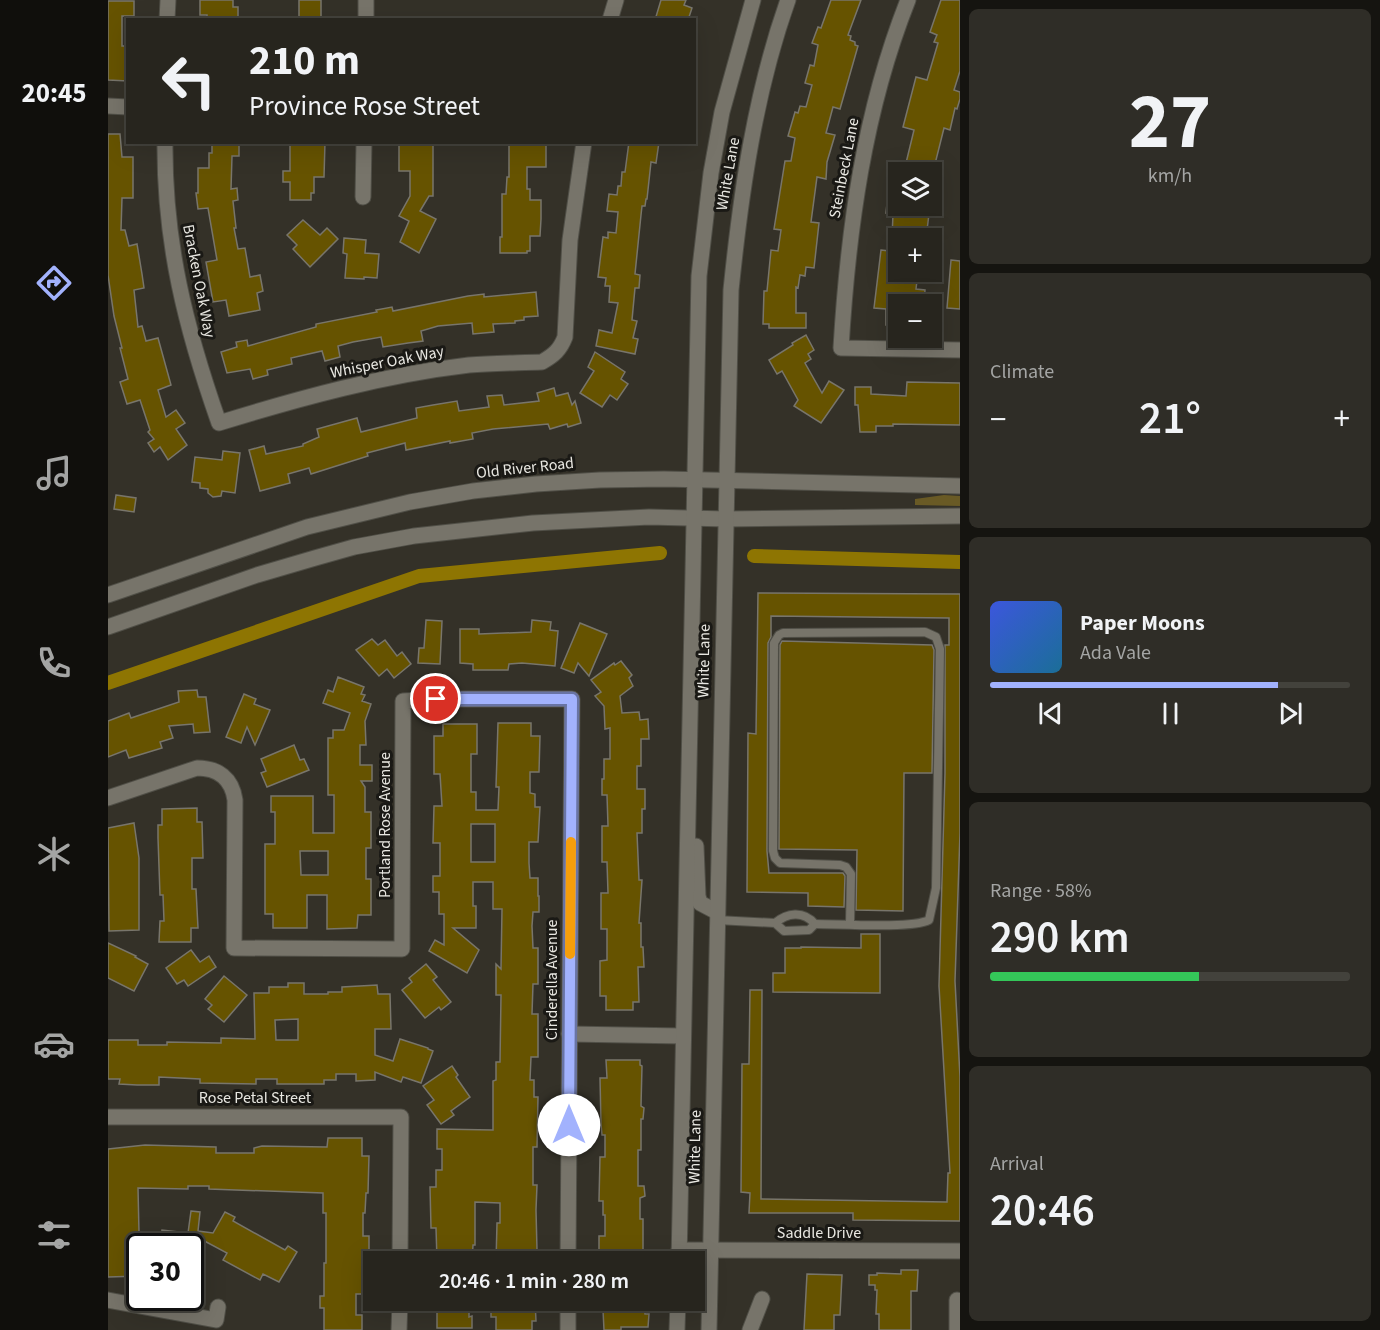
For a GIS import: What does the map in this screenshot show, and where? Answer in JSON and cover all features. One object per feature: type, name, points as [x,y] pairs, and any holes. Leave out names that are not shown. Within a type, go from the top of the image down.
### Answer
[{"type":"main road","points":[[167,18],[168,0]]},
{"type":"main road","points":[[366,0],[366,18]]},
{"type":"main road","points":[[611,18],[616,0]]},
{"type":"main road","name":"White Lane","points":[[679,1251],[698,297],[705,214],[722,112],[753,0]]},
{"type":"main road","name":"White Lane","points":[[710,1330],[731,290],[737,228],[754,126],[769,65],[789,0]]},
{"type":"main road","name":"Steinbeck Lane","points":[[908,0],[882,79],[861,165],[845,274],[842,348],[960,350]]},
{"type":"main road","points":[[108,106],[126,107]]},
{"type":"main road","name":"Bracken Oak Way","points":[[165,144],[168,215],[179,287],[192,344],[219,423]]},
{"type":"main road","points":[[363,198],[364,144]]},
{"type":"main road","name":"Whisper Oak Way","points":[[219,423],[319,394],[400,376],[470,365],[542,362],[552,357],[561,348],[565,337],[570,240],[584,144]]},
{"type":"main road","name":"Old River Road","points":[[108,595],[307,527],[410,502],[473,491],[536,484],[664,479],[960,486]]},
{"type":"main road","points":[[108,627],[257,575],[354,548],[414,536],[532,523],[649,517],[726,519],[960,516]]},
{"type":"main road","name":"Cinderella Avenue","points":[[404,701],[572,699],[568,1251]]},
{"type":"main road","name":"Portland Rose Avenue","points":[[108,798],[197,768],[218,771],[226,777],[235,800],[234,948],[402,949],[404,701]]},
{"type":"main road","points":[[687,818],[696,836],[700,903],[717,916]]},
{"type":"main road","points":[[569,1034],[683,1036]]},
{"type":"main road","name":"Rose Petal Street","points":[[108,1117],[401,1117],[400,1251]]},
{"type":"main road","name":"Saddle Drive","points":[[705,1252],[960,1251]]},
{"type":"main road","points":[[750,1330],[762,1299]]},
{"type":"main road","points":[[108,1300],[216,1320],[218,1307]]},
{"type":"main road","points":[[957,1300],[957,1330]]},
{"type":"main road","points":[[399,1330],[400,1311]]},
{"type":"main road","points":[[568,1311],[568,1330]]},
{"type":"main road","points":[[678,1311],[678,1330]]},
{"type":"lane","points":[[775,923],[785,915],[804,915],[815,924],[850,924],[922,924],[929,921],[936,888],[940,648],[936,637],[925,632],[783,633],[779,635],[774,644],[773,850],[775,858],[780,863],[846,867],[851,874],[850,924]]},
{"type":"lane","points":[[717,916],[775,923],[784,931],[809,930],[815,924]]},
{"type":"shaded area","points":[[944,495],[960,496],[960,506],[915,505],[915,499]]},
{"type":"building","points":[[200,0],[233,0],[233,7],[238,7],[238,18],[207,18],[207,15],[200,15]]},
{"type":"building","points":[[299,0],[321,0],[321,18],[299,18]]},
{"type":"building","points":[[661,0],[686,0],[684,5],[692,8],[689,18],[656,18]]},
{"type":"building","points":[[831,0],[861,0],[848,35],[851,36],[850,40],[858,46],[840,109],[833,107],[826,133],[835,135],[827,162],[826,179],[817,177],[811,222],[819,223],[814,268],[806,267],[805,276],[800,275],[798,288],[796,287],[796,313],[806,313],[806,328],[769,328],[769,324],[763,324],[764,291],[767,291],[771,250],[778,251],[781,230],[774,229],[785,161],[791,161],[795,138],[788,136],[795,112],[798,113],[800,106],[806,107],[812,85],[805,83],[810,65],[814,66],[818,45],[812,43],[818,27],[821,28]]},
{"type":"building","points":[[941,0],[960,0],[960,71],[954,90],[960,92],[957,109],[955,108],[950,130],[944,128],[936,162],[906,162],[914,130],[903,127],[916,77],[927,80],[938,43],[934,42],[937,35],[930,32]]},
{"type":"building","points":[[108,1],[134,1],[134,16],[122,16],[122,46],[126,46],[126,81],[108,80]]},
{"type":"building","points":[[108,134],[120,134],[122,157],[133,157],[133,198],[122,198],[121,230],[125,230],[129,246],[137,244],[144,288],[134,290],[138,327],[142,326],[146,341],[158,338],[171,385],[158,390],[166,417],[176,410],[185,423],[176,429],[187,445],[168,460],[160,447],[154,452],[148,443],[154,439],[148,432],[150,430],[140,400],[127,404],[120,382],[128,379],[120,348],[122,348],[114,316],[108,275]]},
{"type":"building","points":[[290,144],[325,144],[324,177],[314,177],[314,193],[311,193],[311,200],[290,200],[290,182],[283,182],[283,171],[290,171]]},
{"type":"building","points":[[399,144],[433,144],[433,196],[429,196],[420,211],[436,219],[419,253],[400,242],[409,221],[399,216],[410,196],[410,171],[399,171]]},
{"type":"building","points":[[509,144],[546,144],[546,167],[527,167],[527,189],[530,189],[530,200],[541,200],[541,219],[540,236],[530,236],[530,251],[527,253],[500,253],[502,194],[506,194],[507,177],[509,177]]},
{"type":"building","points":[[629,144],[659,144],[656,163],[651,162],[647,199],[645,206],[642,206],[635,274],[640,275],[639,288],[635,288],[632,320],[637,321],[633,338],[638,339],[635,354],[596,346],[599,330],[612,333],[618,303],[609,302],[610,286],[605,286],[606,278],[598,277],[603,237],[608,238],[608,232],[616,233],[618,212],[607,211],[609,194],[617,195],[618,186],[621,186],[622,172],[625,172]]},
{"type":"building","points":[[212,145],[239,145],[239,156],[232,156],[231,189],[237,188],[238,200],[233,201],[236,228],[234,228],[238,249],[245,248],[250,277],[260,275],[263,291],[257,293],[260,310],[229,316],[226,300],[213,302],[206,262],[217,260],[208,208],[198,209],[196,193],[198,193],[198,168],[209,168],[209,153],[212,153]]},
{"type":"building","points":[[893,216],[929,216],[927,228],[892,228]]},
{"type":"building","points":[[303,220],[320,235],[327,228],[338,239],[310,267],[293,249],[297,245],[287,235]]},
{"type":"building","points":[[344,238],[366,240],[365,253],[379,254],[377,278],[345,278],[347,254],[343,253]]},
{"type":"building","points":[[881,250],[888,251],[888,282],[917,282],[916,289],[925,290],[925,294],[888,294],[888,325],[886,325],[886,309],[874,308]]},
{"type":"building","points":[[951,260],[960,261],[960,309],[947,308]]},
{"type":"building","points":[[536,292],[538,316],[524,317],[524,320],[515,321],[515,323],[493,324],[494,332],[473,334],[472,323],[438,326],[421,331],[423,341],[383,347],[381,337],[353,342],[338,346],[340,357],[325,361],[322,351],[291,358],[292,364],[267,370],[268,375],[253,379],[250,369],[227,373],[221,352],[237,347],[236,342],[247,340],[248,346],[316,327],[316,324],[377,312],[376,310],[392,307],[393,311],[484,294],[484,297]]},
{"type":"building","points":[[806,335],[814,350],[808,354],[811,359],[805,363],[822,393],[829,381],[844,390],[821,423],[794,406],[798,400],[782,371],[777,374],[769,360]]},
{"type":"building","points":[[595,352],[625,372],[621,379],[628,384],[617,400],[610,395],[602,407],[580,393],[594,371],[588,367]]},
{"type":"building","points":[[907,382],[960,383],[960,425],[893,424],[893,426],[876,426],[876,432],[860,432],[858,405],[855,405],[855,387],[871,387],[871,394],[906,396]]},
{"type":"building","points":[[554,388],[556,396],[568,393],[572,405],[575,401],[581,423],[550,429],[548,424],[493,429],[472,433],[473,439],[406,450],[405,443],[367,453],[368,456],[311,474],[309,468],[288,474],[290,483],[260,491],[249,450],[264,446],[266,454],[303,446],[319,437],[317,429],[357,418],[361,432],[417,418],[416,408],[457,401],[459,411],[489,407],[487,396],[502,395],[504,405],[539,401],[537,393]]},
{"type":"building","points":[[223,451],[240,453],[235,493],[222,491],[221,496],[213,497],[208,493],[208,489],[200,488],[200,483],[192,482],[195,457],[222,460]]},
{"type":"building","points":[[116,495],[136,498],[134,512],[114,509]]},
{"type":"building","points":[[758,593],[960,594],[960,833],[955,981],[960,1077],[960,1221],[853,1220],[853,1213],[749,1213],[750,1193],[741,1192],[742,1064],[749,1064],[750,990],[762,990],[761,1199],[947,1202],[948,1173],[950,1173],[939,986],[945,773],[945,645],[949,645],[949,618],[771,616],[771,637],[768,643],[767,851],[769,873],[843,873],[845,876],[844,907],[808,906],[808,893],[747,892],[748,733],[756,734]]},
{"type":"building","points":[[426,620],[442,621],[440,664],[418,663],[419,648],[424,648]]},
{"type":"building","points":[[532,620],[551,622],[550,630],[558,631],[555,666],[522,663],[509,664],[508,670],[473,670],[473,664],[460,663],[460,629],[479,629],[479,634],[531,632]]},
{"type":"building","points":[[580,623],[607,634],[589,676],[578,663],[574,673],[561,668]]},
{"type":"building","points":[[372,639],[378,645],[385,640],[397,656],[402,652],[411,664],[394,678],[387,669],[379,676],[356,650]]},
{"type":"building","points":[[782,641],[932,645],[934,650],[932,773],[904,773],[903,911],[856,910],[857,850],[779,849],[780,645]]},
{"type":"building","points":[[621,661],[632,675],[629,678],[633,686],[620,696],[622,713],[639,712],[640,720],[648,719],[649,739],[641,739],[641,766],[637,766],[637,789],[645,789],[642,833],[637,833],[639,880],[642,880],[639,923],[641,923],[644,967],[638,967],[639,1002],[633,1002],[633,1010],[606,1010],[606,996],[600,996],[600,961],[607,960],[607,929],[601,929],[601,893],[608,893],[607,862],[602,862],[602,826],[608,826],[607,795],[602,795],[602,779],[604,779],[604,759],[610,759],[610,728],[605,729],[604,706],[595,696],[601,692],[591,680],[614,663],[615,665]]},
{"type":"building","points":[[338,677],[364,687],[361,694],[365,695],[362,701],[371,704],[365,721],[366,745],[360,745],[360,765],[372,765],[372,781],[361,781],[365,787],[365,812],[371,812],[371,848],[366,848],[366,879],[371,879],[371,915],[358,915],[357,928],[327,929],[327,895],[307,895],[307,928],[273,928],[273,914],[265,914],[265,844],[275,844],[275,812],[271,812],[271,796],[313,796],[313,833],[334,833],[334,795],[328,795],[328,738],[333,738],[333,730],[344,730],[350,713],[323,703],[328,690],[333,692]],"holes":[[[300,851],[328,851],[328,875],[301,875]]]},
{"type":"building","points":[[197,690],[198,697],[206,697],[210,732],[194,733],[193,724],[169,726],[173,738],[160,742],[162,748],[129,758],[126,750],[108,757],[108,721],[129,713],[131,718],[179,702],[178,691]]},
{"type":"building","points":[[244,694],[256,699],[254,704],[270,710],[255,745],[247,727],[241,743],[226,737]]},
{"type":"building","points":[[498,723],[531,723],[531,736],[540,736],[539,772],[530,772],[530,793],[535,794],[535,807],[540,807],[538,842],[529,842],[530,878],[538,878],[539,896],[539,912],[533,912],[532,926],[533,948],[538,948],[538,984],[533,984],[532,1014],[538,1014],[538,1057],[531,1057],[530,1080],[534,1080],[534,1097],[538,1097],[537,1147],[533,1147],[533,1185],[537,1185],[537,1250],[496,1251],[500,1203],[475,1202],[475,1245],[473,1245],[473,1251],[437,1251],[436,1228],[431,1228],[430,1187],[436,1187],[436,1170],[442,1170],[442,1149],[437,1149],[437,1129],[493,1130],[493,1081],[496,1080],[496,1062],[500,1062],[501,995],[496,995],[496,964],[501,969],[502,909],[493,909],[493,882],[473,882],[476,928],[453,928],[479,950],[467,973],[429,951],[435,940],[444,945],[444,914],[439,914],[439,892],[433,892],[433,876],[440,876],[440,843],[433,843],[434,806],[442,806],[440,774],[434,774],[434,736],[443,736],[443,724],[477,724],[477,754],[471,754],[471,792],[476,792],[476,810],[498,810],[499,787],[496,787]],"holes":[[[471,824],[495,824],[495,862],[471,862]]]},
{"type":"building","points":[[294,745],[300,760],[304,759],[309,770],[267,787],[261,773],[266,771],[261,759]]},
{"type":"building","points":[[197,808],[197,822],[202,822],[203,858],[192,858],[192,889],[196,889],[198,928],[191,928],[191,942],[159,942],[160,921],[164,921],[163,895],[160,895],[158,838],[158,825],[162,825],[162,809]]},
{"type":"building","points":[[134,823],[139,858],[139,930],[109,931],[108,828]]},
{"type":"building","points":[[861,934],[880,934],[880,993],[773,992],[773,973],[785,973],[785,948],[861,948]]},
{"type":"building","points":[[108,943],[148,964],[134,991],[108,978]]},
{"type":"building","points":[[191,950],[200,962],[209,956],[216,967],[188,986],[184,980],[177,984],[166,968]]},
{"type":"building","points":[[426,964],[437,977],[433,980],[451,1002],[441,1010],[439,1007],[425,1018],[402,990],[412,982],[409,978]]},
{"type":"building","points":[[224,976],[247,995],[224,1022],[208,1009],[212,1005],[205,999]]},
{"type":"building","points":[[288,983],[304,983],[304,994],[328,994],[328,992],[342,992],[342,987],[377,985],[378,994],[390,994],[391,1029],[375,1029],[375,1055],[393,1061],[400,1039],[433,1051],[421,1083],[403,1077],[401,1082],[375,1072],[375,1080],[356,1081],[356,1074],[336,1074],[336,1080],[324,1080],[324,1084],[277,1084],[277,1079],[256,1079],[256,1084],[200,1083],[200,1079],[159,1077],[159,1085],[137,1085],[119,1084],[120,1079],[108,1079],[108,1040],[138,1040],[138,1045],[167,1045],[167,1042],[221,1043],[221,1038],[255,1039],[254,993],[269,993],[269,987],[288,987]],"holes":[[[298,1019],[298,1040],[276,1040],[275,1020]]]},
{"type":"building","points":[[606,1060],[640,1060],[642,1066],[641,1106],[644,1108],[643,1119],[641,1119],[641,1150],[638,1150],[638,1186],[644,1186],[645,1196],[640,1198],[640,1219],[643,1219],[643,1251],[599,1251],[599,1236],[605,1236],[603,1201],[599,1201],[600,1157],[605,1157],[605,1135],[602,1135],[601,1124],[600,1078],[607,1078]]},
{"type":"building","points":[[452,1066],[458,1075],[456,1077],[470,1097],[451,1111],[454,1115],[441,1124],[427,1105],[434,1100],[423,1086]]},
{"type":"building","points":[[328,1138],[362,1138],[362,1156],[369,1156],[363,1236],[369,1236],[369,1251],[363,1251],[363,1294],[356,1294],[356,1315],[362,1315],[362,1330],[324,1330],[324,1308],[320,1308],[320,1296],[324,1296],[324,1263],[326,1263],[326,1213],[323,1213],[323,1193],[209,1189],[209,1186],[188,1186],[188,1189],[138,1188],[139,1233],[126,1233],[126,1276],[108,1277],[108,1149],[145,1145],[216,1147],[216,1153],[254,1153],[254,1148],[262,1146],[327,1147]]},
{"type":"building","points":[[191,1211],[200,1212],[198,1231],[213,1233],[225,1212],[235,1217],[233,1221],[285,1250],[288,1246],[297,1252],[279,1282],[263,1274],[260,1280],[223,1260],[227,1253],[204,1241],[204,1233],[188,1233]]},
{"type":"building","points":[[162,1230],[188,1233],[162,1233]]},
{"type":"building","points":[[901,1270],[918,1270],[917,1291],[911,1291],[911,1330],[879,1330],[879,1314],[876,1314],[877,1290],[875,1290],[875,1285],[869,1285],[869,1275],[901,1274]]},
{"type":"building","points":[[807,1274],[842,1275],[840,1315],[834,1315],[834,1330],[804,1330]]},
{"type":"building","points":[[437,1311],[469,1311],[469,1317],[472,1316],[472,1328],[437,1328]]},
{"type":"building","points":[[491,1311],[536,1311],[536,1321],[532,1321],[532,1330],[496,1330],[496,1317],[491,1317]]},
{"type":"building","points":[[603,1311],[645,1311],[645,1314],[649,1314],[648,1327],[621,1327],[621,1330],[604,1330]]},
{"type":"waterway","points":[[108,683],[419,576],[660,553]]},
{"type":"waterway","points":[[754,556],[960,562]]},
{"type":"slow traffic","points":[[570,954],[571,842]]},
{"type":"route","points":[[436,699],[572,699],[569,1125]]}]
